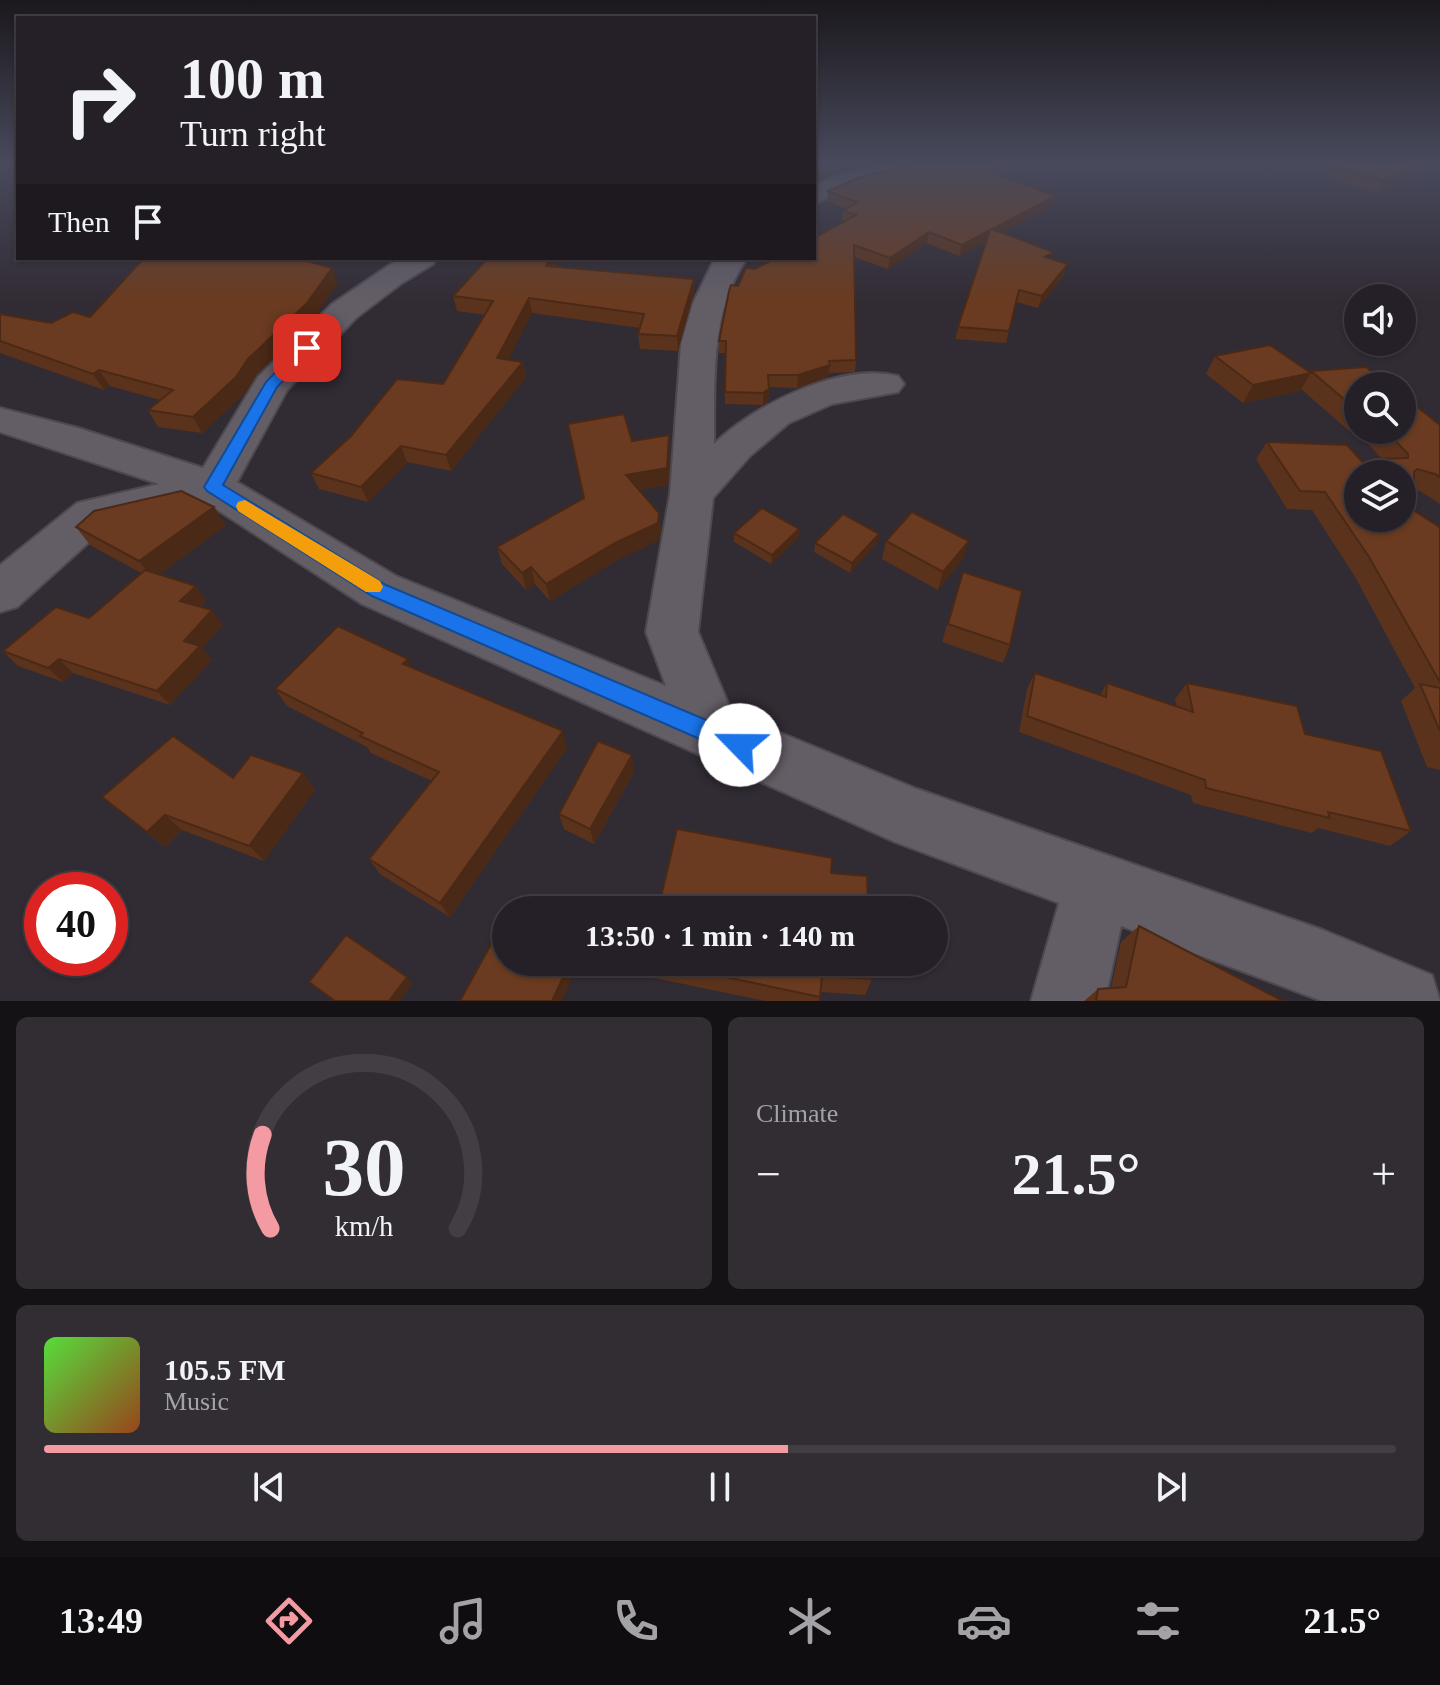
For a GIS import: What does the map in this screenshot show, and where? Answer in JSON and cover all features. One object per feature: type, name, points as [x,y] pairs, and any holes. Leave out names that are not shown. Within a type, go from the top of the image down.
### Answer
[{"type":"street","points":[[0,593],[93,514],[213,487],[271,385],[344,311],[419,260]]},
{"type":"street","points":[[711,733],[672,632],[692,494],[698,344],[709,303],[730,260]]},
{"type":"street","points":[[692,494],[738,442],[793,402],[843,388],[885,384]]},
{"type":"street","points":[[0,420],[64,437],[213,487],[379,590],[917,820],[1323,965],[1406,1001]]},
{"type":"street","points":[[1068,1001],[1097,884]]},
{"type":"building","points":[[1031,209],[992,229],[1053,252],[1045,257],[1068,264],[1042,296],[1019,290],[1009,331],[958,327],[990,230],[962,245],[929,232],[890,258],[854,245],[856,360],[829,361],[830,365],[798,375],[768,375],[769,389],[763,393],[725,392],[726,341],[719,341],[731,285],[738,286],[746,268],[755,269],[772,260],[816,260],[816,237],[856,215],[843,211]]},
{"type":"building","points":[[142,260],[304,260],[332,268],[307,303],[193,417],[148,410],[173,390],[99,370],[93,374],[0,341],[0,314],[51,323],[73,312],[90,317]]},
{"type":"building","points":[[486,260],[550,260],[546,266],[694,279],[677,336],[638,334],[644,314],[529,298],[497,358],[523,362],[446,455],[401,446],[361,487],[311,473],[351,436],[397,379],[443,384],[493,301],[453,296]]},
{"type":"building","points":[[1270,345],[1311,373],[1253,385],[1215,356]]},
{"type":"building","points":[[1366,367],[1372,372],[1344,372],[1344,399],[1311,371]]},
{"type":"building","points":[[1416,406],[1440,425],[1440,477],[1416,470],[1416,460],[1374,460],[1408,458],[1398,444],[1416,444]]},
{"type":"building","points":[[624,414],[632,441],[669,435],[667,468],[626,475],[659,513],[658,523],[615,543],[546,584],[531,567],[522,573],[497,547],[584,498],[568,424]]},
{"type":"building","points":[[1267,442],[1347,445],[1361,460],[1344,460],[1344,520],[1325,492],[1300,491]]},
{"type":"building","points":[[181,491],[214,507],[139,561],[76,527],[94,511]]},
{"type":"building","points":[[762,508],[799,529],[772,555],[734,533]]},
{"type":"building","points":[[912,512],[969,541],[943,572],[886,541]]},
{"type":"building","points":[[1416,512],[1440,529],[1440,682],[1352,532],[1416,532]]},
{"type":"building","points":[[843,514],[879,534],[852,563],[815,543]]},
{"type":"building","points":[[145,570],[196,586],[180,601],[212,610],[184,641],[200,646],[157,691],[59,659],[48,668],[3,651],[56,607],[89,618]]},
{"type":"building","points":[[963,572],[1022,591],[1010,645],[948,624]]},
{"type":"building","points":[[338,626],[408,659],[403,664],[563,731],[440,903],[369,859],[439,772],[360,736],[363,733],[275,689]]},
{"type":"building","points":[[1035,673],[1106,697],[1107,683],[1193,712],[1187,683],[1297,706],[1305,734],[1381,751],[1411,831],[1328,812],[1330,818],[1206,788],[1205,780],[1027,716]]},
{"type":"building","points":[[1420,684],[1440,688],[1440,731]]},
{"type":"building","points":[[173,736],[233,778],[251,755],[303,773],[249,846],[165,815],[147,832],[102,797]]},
{"type":"building","points":[[598,741],[632,755],[590,829],[559,814]]},
{"type":"building","points":[[677,829],[832,858],[831,873],[867,876],[868,896],[661,896]]},
{"type":"building","points":[[1139,926],[1283,1001],[1096,1001],[1098,989],[1126,987]]},
{"type":"building","points":[[346,935],[407,977],[389,1001],[335,1001],[309,982]]},
{"type":"building","points":[[492,942],[492,976],[564,976],[552,1001],[460,1001]]},
{"type":"building","points":[[721,976],[822,976],[820,997]]},
{"type":"building","points":[[822,976],[872,976],[872,979]]},
{"type":"slow traffic","points":[[245,506],[373,587]]},
{"type":"route","points":[[307,348],[271,385],[213,487],[379,590],[740,745]]}]
